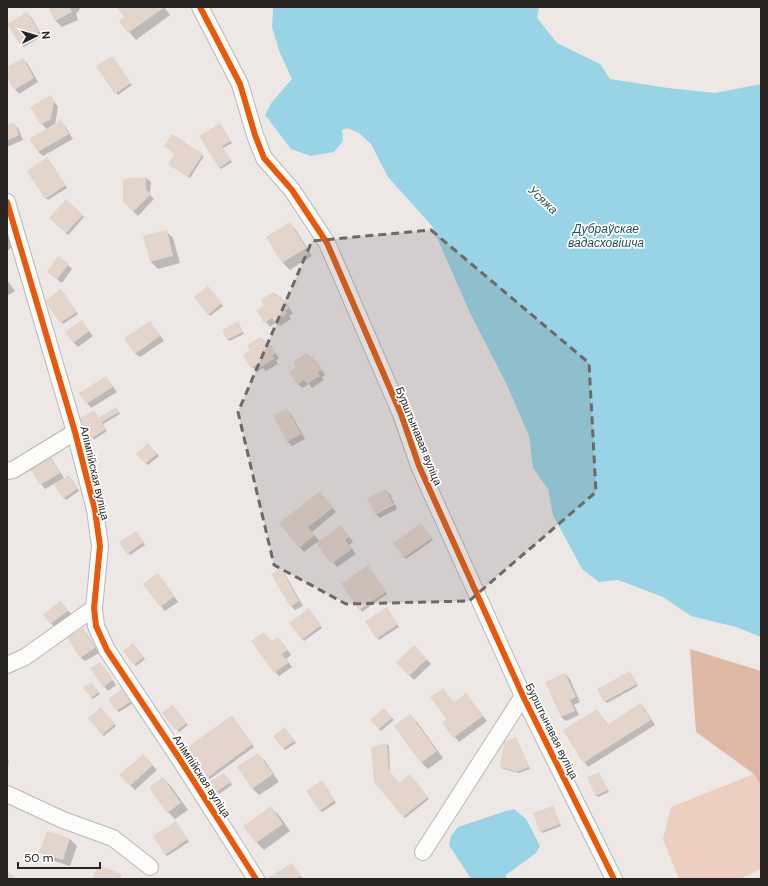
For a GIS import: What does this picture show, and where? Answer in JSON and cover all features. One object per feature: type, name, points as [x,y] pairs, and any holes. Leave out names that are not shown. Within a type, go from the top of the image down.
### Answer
[{"type":"street","name":"Бурштынавая вуліца","points":[[200,7],[240,84],[255,135],[264,158],[292,190],[327,243],[401,414],[419,466],[524,696],[614,879]]},
{"type":"street","name":"Алімпійская вуліца","points":[[7,202],[75,432],[96,510],[100,546],[94,608],[96,626],[107,650],[179,758],[256,879]]},
{"type":"street","points":[[7,472],[13,470],[75,432]]},
{"type":"street","points":[[7,665],[25,657],[94,608]]},
{"type":"street","points":[[423,852],[524,696]]},
{"type":"street","points":[[7,794],[63,820],[113,838],[150,867]]},
{"type":"highlighted area","points":[[431,230],[589,363],[596,492],[469,601],[346,604],[274,565],[238,412],[312,241]]},
{"type":"shaded area","points":[[690,649],[761,671],[761,786],[754,774],[696,732]]},
{"type":"shaded area","points":[[754,774],[761,786],[761,869],[740,879],[679,879],[663,839],[671,807]]},
{"type":"water","name":"Дубраўскае вадасховішча","points":[[273,7],[539,7],[537,18],[557,43],[600,64],[610,79],[668,88],[715,93],[761,84],[761,637],[736,627],[691,616],[663,597],[618,580],[599,582],[582,569],[553,515],[548,489],[533,468],[529,436],[507,385],[470,313],[432,226],[388,177],[371,144],[359,133],[347,128],[342,130],[343,141],[334,152],[311,156],[291,149],[265,115],[272,102],[292,79],[280,53],[272,27]]},
{"type":"water","points":[[514,809],[526,819],[540,846],[536,853],[506,875],[506,879],[471,879],[449,845],[451,836],[458,827]]},
{"type":"building","points":[[48,7],[70,7],[72,12],[55,21]]},
{"type":"building","points":[[165,7],[128,33],[119,21],[124,17],[117,8]]},
{"type":"building","points":[[27,12],[39,32],[19,44],[7,24]]},
{"type":"building","points":[[112,56],[131,83],[115,94],[96,66]]},
{"type":"building","points":[[23,58],[34,78],[14,90],[7,78],[7,67]]},
{"type":"building","points":[[51,95],[54,101],[51,119],[41,125],[30,107]]},
{"type":"building","points":[[61,120],[69,134],[38,152],[29,139]]},
{"type":"building","points":[[14,122],[19,135],[7,141],[7,125]]},
{"type":"building","points":[[220,123],[231,141],[222,146],[231,160],[219,168],[199,136]]},
{"type":"building","points":[[172,134],[203,154],[188,177],[168,164],[175,154],[164,146]]},
{"type":"building","points":[[47,157],[66,185],[45,199],[27,171]]},
{"type":"building","points":[[146,177],[146,190],[151,194],[133,212],[123,202],[123,179]]},
{"type":"building","points":[[66,199],[83,215],[66,233],[49,218]]},
{"type":"building","points":[[290,222],[306,248],[282,263],[266,237]]},
{"type":"building","points":[[167,230],[173,256],[150,262],[143,236]]},
{"type":"building","points":[[58,256],[69,264],[57,279],[47,272]]},
{"type":"building","points":[[208,286],[222,303],[208,315],[194,297]]},
{"type":"building","points":[[61,289],[77,312],[60,323],[45,301]]},
{"type":"building","points":[[274,292],[277,297],[280,295],[289,308],[285,311],[287,314],[275,322],[272,318],[264,323],[256,310],[264,305],[260,300]]},
{"type":"building","points":[[82,320],[89,331],[73,343],[65,332]]},
{"type":"building","points":[[150,321],[160,336],[135,354],[124,338]]},
{"type":"building","points":[[238,321],[243,332],[227,340],[222,330]]},
{"type":"building","points":[[261,337],[264,342],[267,340],[276,353],[272,356],[274,359],[261,367],[259,363],[251,368],[243,355],[250,350],[247,345]]},
{"type":"building","points":[[307,353],[310,358],[313,356],[322,370],[318,372],[320,376],[307,384],[304,380],[297,385],[289,372],[296,367],[293,362]]},
{"type":"building","points":[[106,376],[113,387],[86,404],[79,393]]},
{"type":"building","points":[[116,407],[119,412],[102,422],[106,429],[89,440],[77,420],[94,410],[99,417]]},
{"type":"building","points":[[287,408],[301,434],[287,442],[273,416]]},
{"type":"building","points":[[148,443],[157,454],[145,464],[136,454]]},
{"type":"building","points":[[48,453],[60,473],[40,485],[28,465]]},
{"type":"building","points":[[69,475],[78,488],[63,499],[54,485]]},
{"type":"building","points":[[386,489],[393,504],[375,514],[367,498]]},
{"type":"building","points":[[320,491],[333,508],[308,527],[315,535],[299,548],[279,523]]},
{"type":"building","points":[[421,523],[432,538],[404,558],[393,543]]},
{"type":"building","points":[[341,525],[349,537],[345,540],[352,549],[331,564],[316,543]]},
{"type":"building","points":[[136,531],[144,542],[127,554],[119,542]]},
{"type":"building","points":[[368,565],[386,592],[359,610],[341,584]]},
{"type":"building","points":[[281,568],[299,601],[290,607],[271,574]]},
{"type":"building","points":[[158,573],[174,597],[160,607],[143,584]]},
{"type":"building","points":[[61,601],[68,611],[50,624],[43,614]]},
{"type":"building","points":[[387,607],[398,624],[376,639],[365,621]]},
{"type":"building","points":[[309,608],[321,625],[302,640],[289,623]]},
{"type":"building","points":[[83,628],[95,648],[80,658],[67,637]]},
{"type":"building","points":[[264,632],[271,641],[278,637],[288,650],[282,654],[288,663],[274,673],[251,641]]},
{"type":"building","points":[[133,643],[144,657],[134,665],[123,651]]},
{"type":"building","points":[[414,645],[427,659],[409,676],[396,662]]},
{"type":"building","points":[[100,662],[113,680],[103,687],[90,668]]},
{"type":"building","points":[[630,671],[637,684],[604,702],[597,689]]},
{"type":"building","points":[[565,673],[576,697],[570,700],[575,711],[561,717],[545,682]]},
{"type":"building","points":[[91,682],[99,692],[91,698],[83,687]]},
{"type":"building","points":[[443,688],[454,702],[466,693],[483,716],[453,738],[442,723],[446,719],[430,697]]},
{"type":"building","points":[[122,689],[130,702],[116,711],[108,699]]},
{"type":"building","points":[[641,703],[651,720],[583,763],[563,730],[597,709],[607,725]]},
{"type":"building","points":[[173,705],[187,723],[176,731],[162,713]]},
{"type":"building","points":[[101,707],[115,724],[102,735],[88,718]]},
{"type":"building","points":[[384,708],[392,718],[379,729],[370,720]]},
{"type":"building","points":[[410,714],[437,751],[421,763],[394,726]]},
{"type":"building","points":[[232,715],[253,744],[207,778],[186,748]]},
{"type":"building","points":[[285,727],[294,741],[283,749],[273,736]]},
{"type":"building","points":[[516,737],[529,767],[517,772],[500,767],[504,742]]},
{"type":"building","points":[[387,743],[389,770],[399,783],[410,774],[428,797],[403,817],[374,782],[371,747]]},
{"type":"building","points":[[258,753],[273,774],[252,789],[237,767]]},
{"type":"building","points":[[143,754],[153,765],[130,786],[119,775]]},
{"type":"building","points":[[599,772],[608,790],[595,796],[587,777]]},
{"type":"building","points":[[224,773],[231,782],[216,792],[209,782]]},
{"type":"building","points":[[163,777],[181,803],[167,813],[149,787]]},
{"type":"building","points":[[322,780],[335,800],[320,811],[306,791]]},
{"type":"building","points":[[271,806],[283,824],[256,843],[243,826]]},
{"type":"building","points":[[553,806],[560,824],[540,832],[533,813]]},
{"type":"building","points":[[176,821],[188,839],[165,855],[153,836]]},
{"type":"building","points":[[47,831],[70,838],[63,860],[39,852]]},
{"type":"building","points":[[292,863],[301,876],[296,879],[270,879],[269,877]]},
{"type":"building","points":[[98,865],[122,874],[120,879],[92,879]]},
{"type":"building","points":[[7,871],[17,879],[7,879]]},
{"type":"cycle path","points":[[200,7],[240,84],[255,135],[264,158],[292,190],[327,243],[401,414],[419,466],[523,696],[614,879]]},
{"type":"cycle path","points":[[7,202],[75,432],[95,510],[100,546],[94,608],[96,626],[107,650],[179,758],[256,879]]},
{"type":"water label","name":"Усяжа","points":[[543,200]]}]
